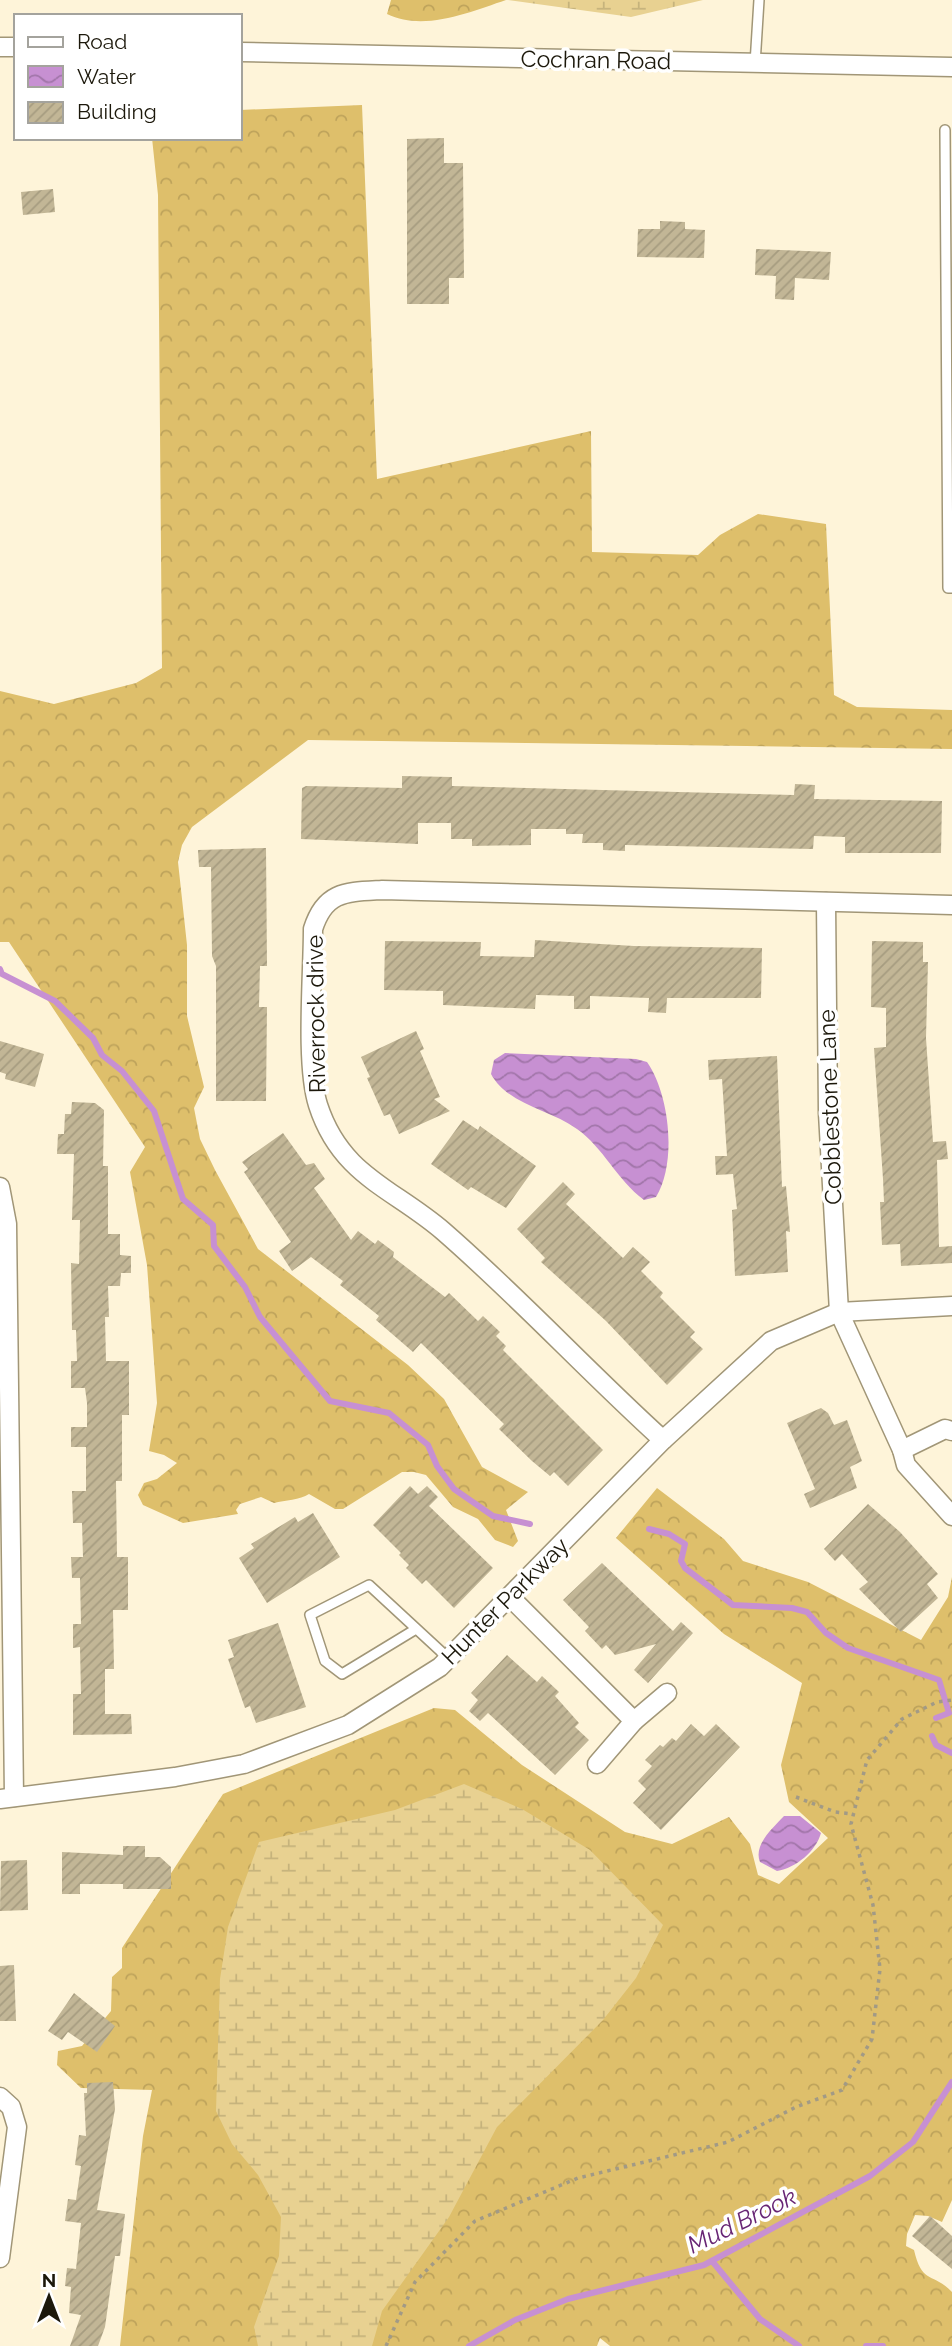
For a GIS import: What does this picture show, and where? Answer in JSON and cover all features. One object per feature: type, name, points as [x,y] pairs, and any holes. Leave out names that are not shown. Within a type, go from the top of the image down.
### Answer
[{"type":"street","name":"Cochran Road","points":[[242,52],[952,67]]},
{"type":"street","name":"Riverrock drive","points":[[663,1440],[441,1229],[370,1181],[348,1159],[318,1105],[312,1074],[313,929],[318,912],[329,899],[349,892],[382,890],[826,902]]},
{"type":"street","points":[[826,902],[952,905]]},
{"type":"street","name":"Cobblestone Lane","points":[[826,902],[828,1113],[839,1312]]},
{"type":"street","points":[[0,1187],[7,1224],[7,1798]]},
{"type":"street","name":"Hunter Parkway","points":[[7,1798],[176,1777],[244,1764],[348,1725],[448,1658],[663,1440],[771,1341],[839,1312],[952,1306]]},
{"type":"street","points":[[839,1312],[902,1450],[906,1465],[952,1516]]},
{"type":"street","points":[[902,1450],[945,1429],[952,1430]]},
{"type":"street","points":[[510,1597],[634,1721]]},
{"type":"street","points":[[597,1764],[634,1721],[667,1693]]},
{"type":"street","points":[[0,2097],[11,2107],[17,2126],[0,2258]]},
{"type":"lane","points":[[755,64],[759,0]]},
{"type":"lane","points":[[945,130],[948,588],[952,588]]},
{"type":"lane","points":[[416,1629],[342,1674],[326,1661],[310,1615],[369,1585],[448,1658]]},
{"type":"path","points":[[386,2346],[415,2282],[475,2221],[578,2178],[728,2142],[796,2106],[842,2090],[872,2039],[880,1969],[873,1905],[851,1824],[867,1760],[902,1719],[937,1702],[952,1700]]},
{"type":"path","points":[[796,1797],[835,1812],[853,1814]]},
{"type":"green space","points":[[391,0],[506,0],[447,18],[416,21],[387,14]]},
{"type":"green space","points":[[508,0],[703,0],[631,17]]},
{"type":"green space","points":[[362,105],[377,479],[591,431],[592,552],[698,555],[720,535],[758,514],[826,524],[834,695],[857,707],[952,710],[952,749],[308,740],[192,827],[182,845],[178,862],[187,945],[187,1016],[204,1087],[194,1108],[200,1139],[258,1249],[408,1365],[444,1399],[482,1467],[528,1492],[506,1510],[518,1541],[513,1547],[495,1540],[478,1519],[453,1507],[426,1475],[414,1472],[402,1472],[343,1509],[335,1509],[309,1494],[274,1503],[261,1497],[240,1504],[236,1510],[238,1514],[183,1523],[143,1505],[138,1495],[144,1483],[157,1479],[177,1463],[164,1455],[149,1451],[157,1403],[147,1265],[130,1172],[145,1147],[9,942],[0,942],[0,691],[54,704],[136,683],[162,668],[158,195],[152,140],[242,140],[242,110]]},
{"type":"green space","points":[[657,1488],[724,1539],[743,1561],[808,1582],[921,1640],[948,1597],[952,1577],[952,2200],[942,2222],[928,2216],[915,2215],[907,2234],[906,2246],[914,2250],[925,2273],[952,2292],[952,2346],[610,2346],[600,2338],[597,2346],[120,2346],[143,2136],[152,2090],[81,2088],[57,2065],[58,2051],[82,2046],[111,2011],[112,1977],[122,1968],[122,1948],[223,1794],[434,1708],[455,1710],[522,1765],[625,1832],[672,1844],[729,1817],[750,1844],[758,1875],[779,1884],[828,1838],[789,1802],[781,1765],[802,1683],[724,1634],[616,1538]]},
{"type":"green space","points":[[464,1784],[522,1809],[590,1850],[663,1925],[636,1978],[603,2020],[497,2127],[449,2217],[382,2311],[372,2346],[258,2346],[254,2327],[279,2256],[281,2217],[258,2175],[232,2144],[216,2111],[220,1979],[228,1927],[259,1842],[395,1810]]},
{"type":"water","points":[[505,1053],[636,1059],[647,1062],[661,1092],[668,1129],[667,1166],[656,1197],[644,1200],[586,1136],[566,1122],[518,1100],[498,1084],[491,1074],[494,1060]]},
{"type":"water","points":[[784,1816],[800,1816],[821,1833],[815,1846],[804,1858],[777,1871],[760,1862],[759,1849],[765,1837]]},
{"type":"building","points":[[444,138],[444,163],[463,163],[464,278],[449,278],[449,304],[407,304],[407,139]]},
{"type":"building","points":[[53,189],[55,212],[23,215],[21,192]]},
{"type":"building","points":[[660,221],[685,222],[685,229],[705,230],[704,258],[637,257],[638,229],[660,229]]},
{"type":"building","points":[[756,249],[831,252],[829,280],[795,278],[794,300],[775,299],[776,276],[755,275]]},
{"type":"building","points":[[402,776],[452,777],[452,786],[794,795],[795,784],[815,785],[814,799],[942,801],[941,853],[845,853],[845,837],[814,836],[813,849],[625,845],[625,851],[603,850],[603,843],[582,843],[583,834],[566,834],[566,829],[531,829],[531,845],[472,846],[472,839],[451,839],[451,823],[418,823],[418,844],[301,839],[302,788],[402,788]]},
{"type":"building","points":[[266,848],[267,966],[260,966],[259,1007],[267,1007],[266,1101],[216,1101],[216,966],[212,956],[211,867],[199,867],[198,850]]},
{"type":"building","points":[[535,940],[634,946],[762,948],[761,998],[667,998],[666,1013],[648,1012],[649,998],[590,996],[590,1009],[574,1009],[574,996],[536,995],[535,1009],[443,1005],[443,991],[384,990],[385,941],[481,942],[480,956],[534,957]]},
{"type":"building","points":[[872,941],[923,942],[923,962],[928,962],[926,1038],[933,1142],[946,1141],[948,1159],[937,1160],[939,1247],[952,1246],[952,1263],[901,1266],[900,1244],[882,1245],[880,1202],[884,1202],[874,1048],[886,1047],[886,1008],[871,1007]]},
{"type":"building","points":[[416,1031],[424,1049],[420,1051],[440,1097],[434,1099],[450,1111],[399,1134],[390,1114],[384,1116],[361,1057]]},
{"type":"building","points":[[0,1041],[44,1054],[35,1087],[5,1079],[6,1074],[0,1072]]},
{"type":"building","points":[[777,1056],[782,1187],[786,1186],[790,1232],[786,1231],[788,1272],[735,1276],[732,1210],[737,1209],[733,1174],[716,1175],[715,1156],[727,1156],[722,1079],[709,1080],[708,1060]]},
{"type":"building","points":[[72,1102],[95,1103],[104,1110],[103,1166],[108,1166],[108,1234],[120,1234],[120,1255],[131,1256],[131,1273],[121,1273],[120,1286],[108,1286],[109,1317],[105,1317],[106,1361],[129,1361],[129,1415],[122,1415],[122,1481],[116,1481],[117,1557],[128,1557],[128,1610],[113,1610],[114,1669],[105,1669],[105,1714],[131,1714],[132,1734],[73,1735],[73,1694],[81,1694],[80,1647],[73,1648],[73,1624],[81,1624],[80,1578],[72,1578],[71,1557],[83,1557],[82,1523],[73,1523],[72,1491],[86,1491],[86,1447],[71,1447],[71,1427],[87,1427],[87,1403],[85,1388],[71,1388],[71,1361],[77,1361],[76,1330],[72,1330],[71,1263],[79,1264],[80,1220],[72,1220],[74,1154],[57,1154],[58,1134],[64,1134],[65,1114],[71,1114]]},
{"type":"building","points":[[463,1120],[478,1130],[480,1126],[536,1166],[506,1208],[471,1187],[468,1190],[431,1164]]},
{"type":"building","points":[[283,1133],[306,1165],[314,1163],[325,1179],[314,1188],[351,1240],[358,1231],[375,1244],[378,1240],[394,1252],[393,1257],[445,1297],[449,1293],[478,1321],[483,1316],[500,1332],[496,1336],[506,1346],[503,1350],[603,1450],[568,1486],[554,1472],[550,1476],[499,1429],[504,1424],[421,1343],[413,1352],[376,1320],[379,1316],[340,1285],[343,1281],[311,1257],[292,1271],[279,1251],[291,1242],[244,1172],[248,1169],[242,1162]]},
{"type":"building","points":[[563,1182],[575,1194],[566,1204],[623,1258],[633,1247],[650,1262],[641,1271],[663,1293],[660,1297],[695,1332],[690,1337],[703,1349],[667,1385],[606,1321],[541,1262],[545,1258],[517,1229]]},
{"type":"building","points":[[821,1408],[828,1413],[834,1425],[847,1420],[862,1461],[850,1467],[857,1488],[810,1508],[804,1494],[815,1489],[787,1423]]},
{"type":"building","points":[[410,1486],[418,1494],[427,1486],[438,1497],[429,1506],[493,1568],[454,1608],[426,1580],[422,1584],[406,1568],[409,1565],[399,1555],[401,1553],[373,1525]]},
{"type":"building","points":[[868,1504],[900,1532],[938,1574],[927,1584],[938,1598],[901,1632],[859,1589],[868,1582],[842,1554],[835,1561],[824,1549]]},
{"type":"building","points":[[313,1513],[340,1557],[267,1603],[239,1558],[254,1548],[251,1544],[295,1517],[298,1522]]},
{"type":"building","points":[[602,1563],[673,1631],[681,1622],[693,1633],[648,1683],[634,1670],[656,1644],[615,1655],[606,1645],[602,1649],[585,1631],[589,1627],[563,1600]]},
{"type":"building","points":[[278,1623],[306,1707],[256,1723],[250,1706],[245,1708],[228,1659],[234,1657],[228,1640]]},
{"type":"building","points":[[507,1655],[537,1682],[542,1676],[559,1692],[555,1696],[579,1723],[575,1727],[589,1740],[555,1775],[488,1713],[480,1721],[469,1711],[478,1700],[471,1693]]},
{"type":"building","points":[[691,1724],[704,1736],[716,1724],[740,1747],[661,1830],[633,1803],[646,1789],[638,1781],[652,1766],[645,1760],[660,1745],[663,1747],[672,1738],[676,1741]]},
{"type":"building","points":[[123,1846],[145,1846],[145,1857],[160,1857],[171,1867],[171,1889],[123,1889],[123,1884],[80,1884],[80,1894],[62,1894],[62,1852],[123,1855]]},
{"type":"building","points":[[27,1860],[28,1910],[0,1911],[1,1861]]},
{"type":"building","points":[[14,1965],[16,2021],[0,2021],[0,1966]]},
{"type":"building","points":[[74,1993],[115,2026],[97,2052],[68,2032],[62,2040],[48,2031]]},
{"type":"building","points":[[113,2082],[115,2109],[97,2210],[125,2214],[120,2256],[115,2256],[105,2327],[98,2346],[70,2346],[81,2315],[69,2313],[71,2287],[65,2286],[67,2268],[76,2269],[81,2223],[65,2221],[68,2199],[76,2200],[81,2166],[75,2165],[79,2135],[86,2136],[84,2093],[87,2093],[87,2083]]},
{"type":"building","points":[[930,2216],[952,2236],[952,2269],[912,2236]]},
{"type":"waterway","points":[[0,969],[2,974],[55,1001],[93,1038],[102,1055],[122,1071],[154,1111],[183,1199],[213,1225],[214,1246],[245,1287],[260,1317],[330,1401],[389,1413],[428,1445],[437,1466],[454,1489],[493,1516],[530,1524]]},
{"type":"waterway","points":[[649,1529],[669,1534],[685,1544],[681,1561],[685,1568],[733,1605],[792,1608],[807,1612],[826,1633],[848,1648],[939,1680],[949,1713],[936,1718]]},
{"type":"waterway","points":[[932,1736],[936,1745],[952,1753]]},
{"type":"waterway","name":"Mud Brook","points":[[469,2346],[515,2320],[568,2299],[704,2265],[870,2176],[913,2142],[952,2082]]},
{"type":"waterway","points":[[712,2261],[760,2319],[799,2346]]},
{"type":"waterway","points":[[866,2346],[883,2346]]}]
